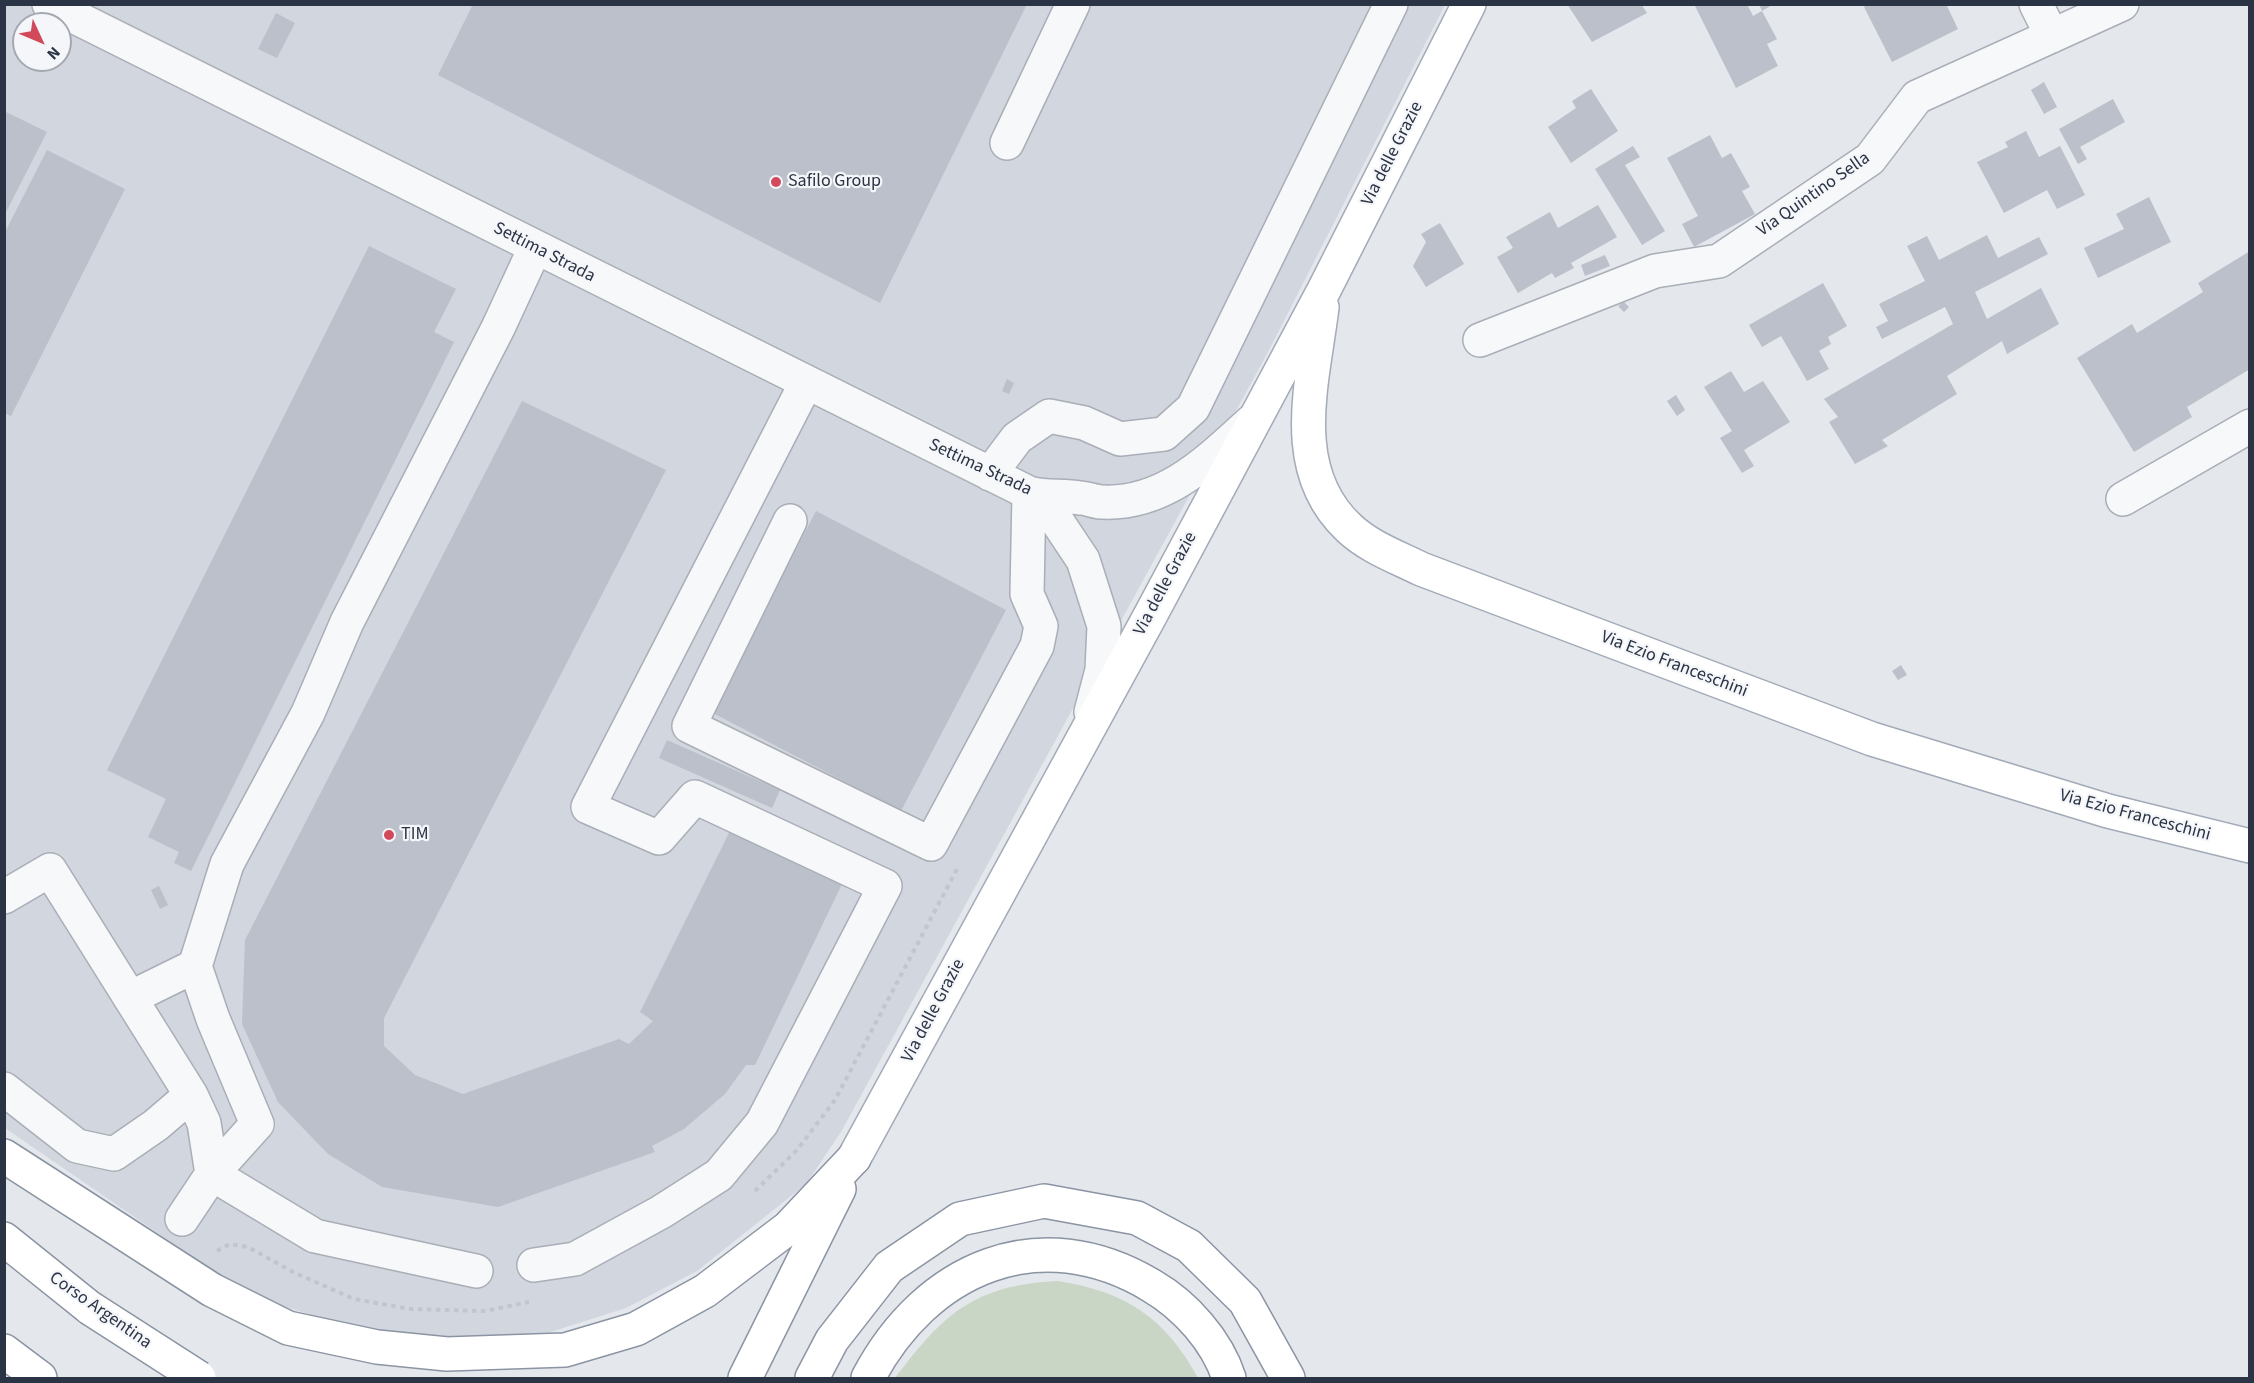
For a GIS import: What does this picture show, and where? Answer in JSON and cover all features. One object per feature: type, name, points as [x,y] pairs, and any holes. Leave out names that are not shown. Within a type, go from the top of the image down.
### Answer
[{"type":"main road","name":"Via delle Grazie","points":[[854,1158],[1150,616],[1324,290],[1469,4]]},
{"type":"main road","name":"Via Ezio Franceschini","points":[[1324,290],[1309,417],[1309,454],[1313,473],[1328,503],[1350,529],[1368,542],[1420,569],[1872,739],[2108,811],[2250,846]]},
{"type":"main road","points":[[4,1156],[212,1290],[288,1328],[377,1347],[447,1354],[565,1350],[636,1329],[705,1291],[788,1228],[854,1158]]},
{"type":"main road","points":[[744,1378],[854,1158]]},
{"type":"main road","points":[[812,1378],[832,1340],[889,1267],[960,1219],[1044,1201],[1137,1218],[1189,1246],[1245,1301],[1287,1378]]},
{"type":"main road","name":"Corso Argentina","points":[[4,1239],[90,1308],[199,1378]]},
{"type":"main road","points":[[868,1378],[880,1355],[902,1324],[930,1298],[959,1279],[979,1270],[1040,1255],[1067,1255],[1115,1267],[1157,1288],[1191,1317],[1216,1350],[1229,1378]]},
{"type":"main road","points":[[4,1351],[40,1378]]},
{"type":"street","name":"Settima Strada","points":[[49,4],[534,248],[1035,495],[1101,502],[1128,500],[1181,482],[1206,463],[1254,419]]},
{"type":"street","points":[[1007,142],[1073,4]]},
{"type":"street","points":[[990,474],[1017,438],[1049,416],[1084,423],[1120,439],[1164,434],[1193,408],[1391,4]]},
{"type":"street","points":[[2036,4],[2052,36]]},
{"type":"street","name":"Via Quintino Sella","points":[[1480,340],[1655,271],[1719,261],[1870,159],[1917,97],[2122,4]]},
{"type":"street","points":[[182,1220],[212,1174],[257,1124],[213,1019],[195,966],[227,864],[308,713],[347,622],[498,328],[534,248]]},
{"type":"street","points":[[534,1265],[575,1259],[662,1212],[719,1175],[762,1123],[885,886],[695,797],[659,838],[588,807],[806,383]]},
{"type":"street","points":[[2123,499],[2250,426]]},
{"type":"street","name":"Settima Strada","points":[[1035,495],[1083,560],[1104,626],[1102,670],[1085,732]]},
{"type":"street","points":[[790,521],[688,726],[932,844],[1037,646],[1041,626],[1027,594],[1035,495]]},
{"type":"street","points":[[4,897],[50,870],[190,1095],[204,1123],[212,1174]]},
{"type":"street","points":[[130,998],[195,966]]},
{"type":"street","points":[[4,1089],[77,1146],[114,1154],[156,1125],[190,1095]]},
{"type":"street","points":[[212,1174],[315,1236],[476,1271]]},
{"type":"path","points":[[752,1193],[762,1186],[797,1150],[835,1100],[958,868]]},
{"type":"path","points":[[209,1257],[230,1244],[248,1247],[293,1272],[354,1299],[410,1309],[484,1311],[540,1299]]},
{"type":"shaded area","points":[[4,5],[1445,5],[1267,354],[841,1132],[806,1184],[697,1271],[626,1308],[516,1343],[356,1329],[248,1295],[5,1128]]},
{"type":"green space","points":[[1058,1281],[1104,1292],[1142,1311],[1172,1339],[1198,1378],[895,1378],[929,1336],[963,1307],[1004,1289]]},
{"type":"building","name":"Safilo Group","points":[[473,4],[1027,4],[880,303],[438,75]]},
{"type":"building","points":[[1567,4],[1641,4],[1647,13],[1592,42]]},
{"type":"building","points":[[1694,4],[1747,4],[1753,16],[1762,11],[1777,39],[1767,44],[1778,66],[1736,88]]},
{"type":"building","points":[[1759,4],[1774,4],[1762,11]]},
{"type":"building","points":[[1869,4],[1946,4],[1958,29],[1892,62],[1864,7]]},
{"type":"building","points":[[276,13],[295,23],[277,58],[258,49]]},
{"type":"building","points":[[2044,82],[2057,107],[2044,114],[2031,90]]},
{"type":"building","points":[[1591,89],[1618,131],[1571,163],[1548,127],[1576,108],[1572,101]]},
{"type":"building","points":[[2113,99],[2125,122],[2080,147],[2087,159],[2078,164],[2059,129]]},
{"type":"building","points":[[4,111],[47,132],[4,216]]},
{"type":"building","points":[[2026,131],[2039,157],[2060,146],[2085,195],[2057,209],[2047,190],[2004,213],[1977,162],[2008,147],[2005,142]]},
{"type":"building","points":[[1710,135],[1722,158],[1731,153],[1750,187],[1742,191],[1755,214],[1694,247],[1682,224],[1698,216],[1667,158]]},
{"type":"building","points":[[1633,146],[1640,157],[1625,165],[1665,231],[1642,245],[1595,169]]},
{"type":"building","points":[[47,150],[125,189],[11,416],[4,413],[4,234]]},
{"type":"building","points":[[2149,197],[2171,242],[2098,278],[2084,248],[2124,229],[2116,214]]},
{"type":"building","points":[[1598,205],[1617,237],[1571,263],[1574,268],[1555,278],[1552,273],[1518,293],[1497,257],[1513,248],[1506,237],[1550,212],[1558,228]]},
{"type":"building","points":[[1440,223],[1464,264],[1426,287],[1413,266],[1426,242],[1421,234]]},
{"type":"building","points":[[1987,235],[1998,258],[2039,237],[2048,254],[1975,292],[1987,319],[2041,288],[2059,324],[2007,354],[2002,341],[1947,376],[1957,394],[1882,440],[1888,446],[1855,464],[1829,422],[1838,417],[1824,399],[1953,324],[1945,307],[1882,339],[1876,327],[1888,321],[1879,304],[1925,281],[1907,246],[1927,236],[1939,260]]},
{"type":"building","points":[[369,246],[456,289],[434,332],[454,342],[191,871],[174,863],[179,852],[148,837],[166,799],[107,770]]},
{"type":"building","points":[[2250,251],[2250,369],[2187,407],[2192,417],[2134,452],[2077,358],[2132,324],[2137,333],[2203,292],[2198,283]]},
{"type":"building","points":[[1605,255],[1610,266],[1585,276],[1581,265]]},
{"type":"building","points":[[1823,283],[1847,326],[1828,337],[1831,344],[1819,351],[1829,369],[1807,381],[1781,336],[1762,347],[1749,325]]},
{"type":"building","points":[[1624,302],[1629,307],[1624,312],[1618,306]]},
{"type":"building","points":[[1731,371],[1744,392],[1763,381],[1790,422],[1744,450],[1754,466],[1742,473],[1720,438],[1732,431],[1704,387]]},
{"type":"building","points":[[1007,379],[1014,383],[1009,394],[1002,391]]},
{"type":"building","points":[[1676,395],[1685,410],[1677,416],[1667,401]]},
{"type":"building","name":"TIM","points":[[522,401],[666,470],[384,1018],[384,1046],[415,1075],[463,1094],[619,1039],[629,1044],[653,1021],[640,1012],[731,829],[842,884],[755,1065],[746,1065],[725,1094],[684,1129],[652,1146],[655,1152],[498,1207],[382,1187],[328,1154],[278,1102],[242,1024],[245,940]]},
{"type":"building","points":[[816,511],[1006,610],[901,811],[711,712]]},
{"type":"building","points":[[1901,665],[1907,675],[1898,680],[1892,671]]},
{"type":"building","points":[[667,740],[780,790],[772,808],[659,758]]},
{"type":"building","points":[[159,886],[168,905],[160,909],[151,890]]},
{"type":"place","name":"Safilo Group","points":[[776,182]]},
{"type":"place","name":"TIM","points":[[389,835]]}]
